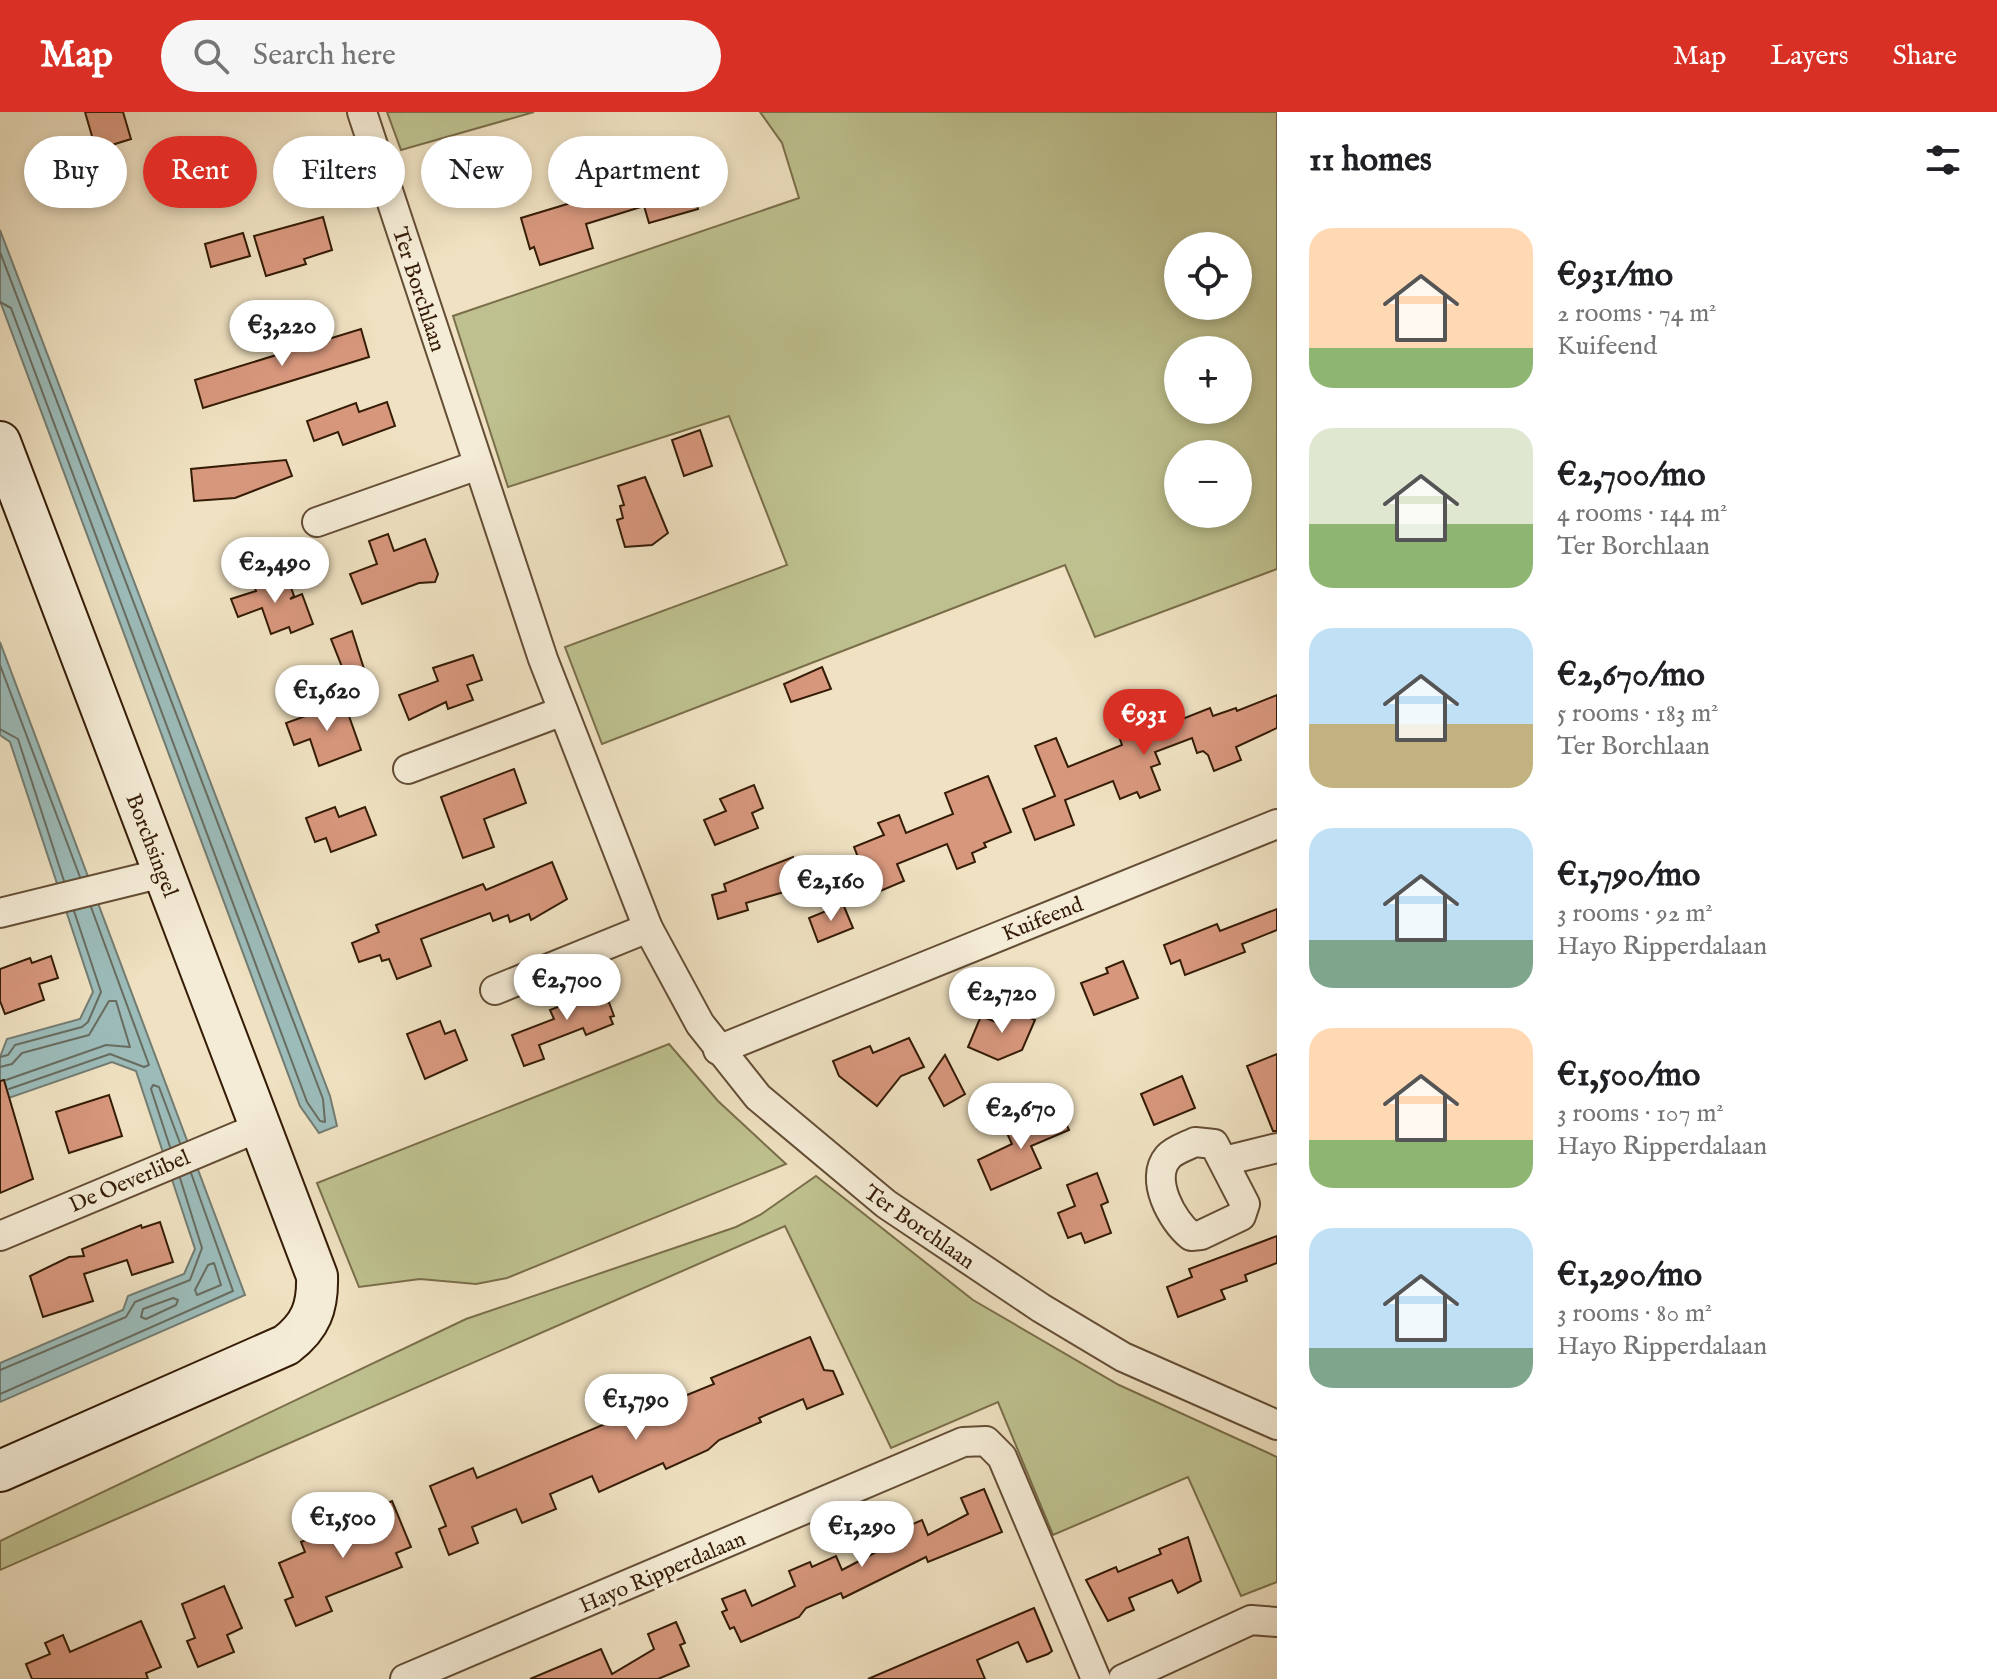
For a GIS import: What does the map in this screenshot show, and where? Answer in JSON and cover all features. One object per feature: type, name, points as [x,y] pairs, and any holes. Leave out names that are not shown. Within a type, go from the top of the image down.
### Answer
[{"type":"main road","name":"Borchsingel","points":[[0,442],[317,1276],[318,1299],[312,1318],[286,1345],[0,1471]]},
{"type":"main road","name":"Borchsingel","points":[[0,1444],[282,1318],[295,1304],[302,1285],[306,1249]]},
{"type":"street","name":"Ter Borchlaan","points":[[362,112],[563,711],[648,928],[682,997],[718,1050],[786,1123],[911,1222],[1041,1308],[1123,1357],[1277,1425]]},
{"type":"street","points":[[317,522],[478,465]]},
{"type":"street","points":[[408,769],[563,711]]},
{"type":"street","name":"Kuifeend","points":[[718,1050],[1277,824]]},
{"type":"street","points":[[0,913],[163,873]]},
{"type":"street","points":[[495,990],[648,928]]},
{"type":"street","name":"De Oeverlibel","points":[[0,1236],[203,1148],[260,1127]]},
{"type":"street","points":[[1224,1161],[1277,1148]]},
{"type":"street","name":"Hayo Ripperdalaan","points":[[405,1679],[963,1442],[986,1441],[1002,1457],[1096,1679]]},
{"type":"street","points":[[1123,1679],[1251,1620],[1277,1622]]},
{"type":"green space","points":[[387,112],[534,112],[450,136],[421,136],[421,144],[405,149],[405,136],[396,136]]},
{"type":"green space","points":[[760,112],[1277,112],[1277,569],[1095,637],[1065,565],[602,744],[565,647],[787,565],[729,416],[508,487],[453,316],[799,198],[782,143]]},
{"type":"green space","points":[[669,1044],[718,1101],[786,1164],[507,1278],[476,1284],[420,1279],[359,1287],[317,1183]]},
{"type":"green space","points":[[816,1176],[973,1300],[1119,1385],[1277,1457],[1277,1582],[1241,1596],[1188,1477],[1053,1535],[998,1402],[891,1448],[785,1226],[0,1570],[0,1541],[466,1319],[736,1227],[760,1215]]},
{"type":"water","points":[[0,230],[330,1096],[337,1126],[319,1133],[300,1106],[0,301]]},
{"type":"water","points":[[0,642],[245,1295],[0,1402],[0,1363],[123,1310],[128,1296],[184,1274],[195,1249],[136,1071],[112,1062],[0,1101],[0,1057],[7,1039],[80,1019],[93,992],[10,742],[0,735]]},
{"type":"building","points":[[85,112],[123,112],[131,139],[127,140],[127,136],[92,136]]},
{"type":"building","points":[[554,208],[638,208],[586,224],[593,248],[540,265],[534,247],[530,249],[521,218]]},
{"type":"building","points":[[645,208],[698,208],[698,209],[649,223]]},
{"type":"building","points":[[323,217],[332,250],[304,259],[306,264],[266,276],[254,236]]},
{"type":"building","points":[[243,233],[250,256],[211,267],[205,244]]},
{"type":"building","points":[[361,329],[369,357],[203,408],[195,380]]},
{"type":"building","points":[[387,402],[395,426],[343,445],[338,432],[314,441],[307,421],[356,403],[359,412]]},
{"type":"building","points":[[700,430],[712,466],[684,476],[672,440]]},
{"type":"building","points":[[286,460],[292,476],[235,498],[194,501],[191,469]]},
{"type":"building","points":[[645,477],[668,533],[652,545],[625,547],[617,520],[623,518],[620,506],[624,505],[618,486]]},
{"type":"building","points":[[388,534],[394,551],[425,539],[438,574],[435,582],[419,583],[362,604],[350,574],[377,564],[369,541]]},
{"type":"building","points":[[281,573],[283,581],[288,579],[294,596],[290,599],[302,594],[313,624],[291,633],[289,627],[271,634],[262,608],[238,617],[231,599],[256,591],[253,583]]},
{"type":"building","points":[[352,631],[371,691],[342,702],[334,681],[346,677],[331,639]]},
{"type":"building","points":[[473,655],[482,680],[467,685],[473,700],[448,709],[446,702],[409,720],[399,695],[438,681],[433,668]]},
{"type":"building","points":[[822,667],[831,689],[791,702],[784,684]]},
{"type":"building","points":[[1277,695],[1277,728],[1236,747],[1241,760],[1214,771],[1208,755],[1203,751],[1197,753],[1192,738],[1155,752],[1160,764],[1151,767],[1160,790],[1140,798],[1137,792],[1120,799],[1113,781],[1065,800],[1074,825],[1035,840],[1023,809],[1055,796],[1035,746],[1056,738],[1068,767],[1122,745],[1114,723],[1154,707],[1162,727],[1210,708],[1213,716],[1236,708],[1237,711]]},
{"type":"building","points":[[344,702],[361,750],[319,766],[310,739],[294,745],[286,723]]},
{"type":"building","points":[[514,769],[526,803],[484,819],[494,847],[463,858],[441,797]]},
{"type":"building","points":[[988,776],[1011,832],[984,843],[986,847],[972,853],[975,862],[957,869],[947,844],[897,864],[904,881],[878,892],[868,865],[862,867],[854,847],[884,835],[878,823],[899,815],[906,833],[953,814],[945,793]]},
{"type":"building","points":[[754,785],[763,808],[752,813],[758,828],[715,845],[704,820],[726,811],[720,799]]},
{"type":"building","points":[[335,807],[339,817],[365,807],[376,835],[331,852],[326,838],[315,842],[306,818]]},
{"type":"building","points":[[793,857],[801,887],[746,903],[748,910],[718,919],[712,895],[726,891],[724,884]]},
{"type":"building","points":[[552,862],[567,899],[531,920],[529,914],[510,922],[508,915],[493,921],[490,913],[421,939],[431,966],[397,979],[389,959],[382,961],[380,955],[359,962],[352,943],[379,932],[376,925],[483,884],[486,890]]},
{"type":"building","points":[[843,904],[853,928],[818,942],[809,918]]},
{"type":"building","points":[[1277,909],[1277,930],[1242,944],[1245,952],[1185,975],[1180,960],[1171,964],[1164,945],[1217,924],[1220,931]]},
{"type":"building","points":[[51,956],[58,978],[39,984],[44,1000],[5,1014],[0,1001],[0,969],[30,958],[32,963]]},
{"type":"building","points":[[1123,961],[1138,998],[1094,1015],[1081,983],[1108,973],[1106,968]]},
{"type":"building","points":[[597,983],[600,991],[604,989],[614,1016],[610,1017],[613,1024],[586,1035],[583,1028],[539,1045],[544,1059],[524,1066],[512,1035],[554,1019],[550,1010],[573,1001],[570,994]]},
{"type":"building","points":[[1005,1007],[1035,1020],[1022,1050],[998,1060],[968,1047],[981,1016],[998,1023]]},
{"type":"building","points":[[440,1021],[445,1034],[455,1030],[467,1060],[425,1079],[407,1034]]},
{"type":"building","points":[[909,1038],[924,1067],[901,1076],[877,1106],[839,1076],[833,1061],[870,1046],[873,1053]]},
{"type":"building","points":[[1277,1054],[1277,1131],[1273,1131],[1247,1066]]},
{"type":"building","points":[[945,1055],[965,1094],[944,1106],[929,1078]]},
{"type":"building","points":[[1182,1076],[1195,1108],[1154,1125],[1141,1094]]},
{"type":"building","points":[[4,1080],[33,1179],[0,1193],[0,1081]]},
{"type":"building","points":[[109,1095],[122,1136],[69,1153],[56,1112]]},
{"type":"building","points":[[1061,1112],[1069,1130],[1031,1146],[1041,1168],[991,1190],[978,1160],[1012,1144],[1006,1131]]},
{"type":"building","points":[[1097,1173],[1108,1202],[1101,1205],[1111,1233],[1085,1243],[1081,1233],[1068,1238],[1058,1213],[1075,1206],[1067,1185]]},
{"type":"building","points":[[160,1222],[173,1262],[132,1275],[127,1260],[84,1274],[93,1301],[43,1317],[30,1276],[69,1257],[84,1256],[82,1249],[141,1225],[142,1228]]},
{"type":"building","points":[[1277,1236],[1277,1263],[1245,1275],[1247,1281],[1221,1290],[1225,1299],[1178,1317],[1167,1287],[1192,1277],[1189,1269]]},
{"type":"building","points":[[810,1337],[824,1370],[833,1371],[843,1394],[807,1409],[803,1399],[759,1418],[761,1422],[719,1440],[708,1450],[666,1469],[663,1463],[599,1492],[592,1476],[550,1494],[556,1509],[522,1523],[516,1509],[472,1527],[478,1543],[449,1555],[439,1529],[446,1526],[430,1486],[473,1468],[477,1478],[619,1418],[621,1422],[714,1384],[711,1378]]},
{"type":"building","points":[[984,1489],[1002,1532],[928,1562],[926,1557],[843,1598],[841,1593],[806,1608],[799,1617],[741,1642],[734,1627],[730,1629],[722,1612],[727,1610],[722,1599],[745,1590],[752,1606],[795,1586],[789,1571],[810,1562],[812,1567],[836,1556],[842,1570],[880,1550],[874,1535],[895,1526],[897,1531],[922,1520],[928,1535],[968,1514],[961,1498]]},
{"type":"building","points":[[392,1501],[411,1547],[396,1553],[402,1567],[326,1597],[332,1611],[296,1626],[285,1600],[293,1597],[279,1563],[305,1552],[301,1542]]},
{"type":"building","points":[[1188,1537],[1201,1581],[1178,1593],[1172,1580],[1129,1598],[1134,1610],[1108,1621],[1086,1580],[1116,1567],[1118,1572],[1161,1554],[1159,1549]]},
{"type":"building","points":[[224,1586],[242,1628],[227,1635],[234,1652],[198,1667],[187,1641],[195,1638],[182,1604]]},
{"type":"building","points":[[1034,1608],[1052,1651],[1048,1654],[1027,1662],[1018,1642],[977,1660],[985,1679],[868,1679]]},
{"type":"building","points":[[141,1621],[161,1667],[146,1673],[148,1679],[32,1679],[26,1664],[50,1654],[45,1643],[63,1635],[70,1652]]},
{"type":"building","points":[[676,1622],[685,1643],[680,1645],[689,1666],[658,1679],[530,1679],[601,1649],[612,1674],[654,1649],[648,1634]]}]
